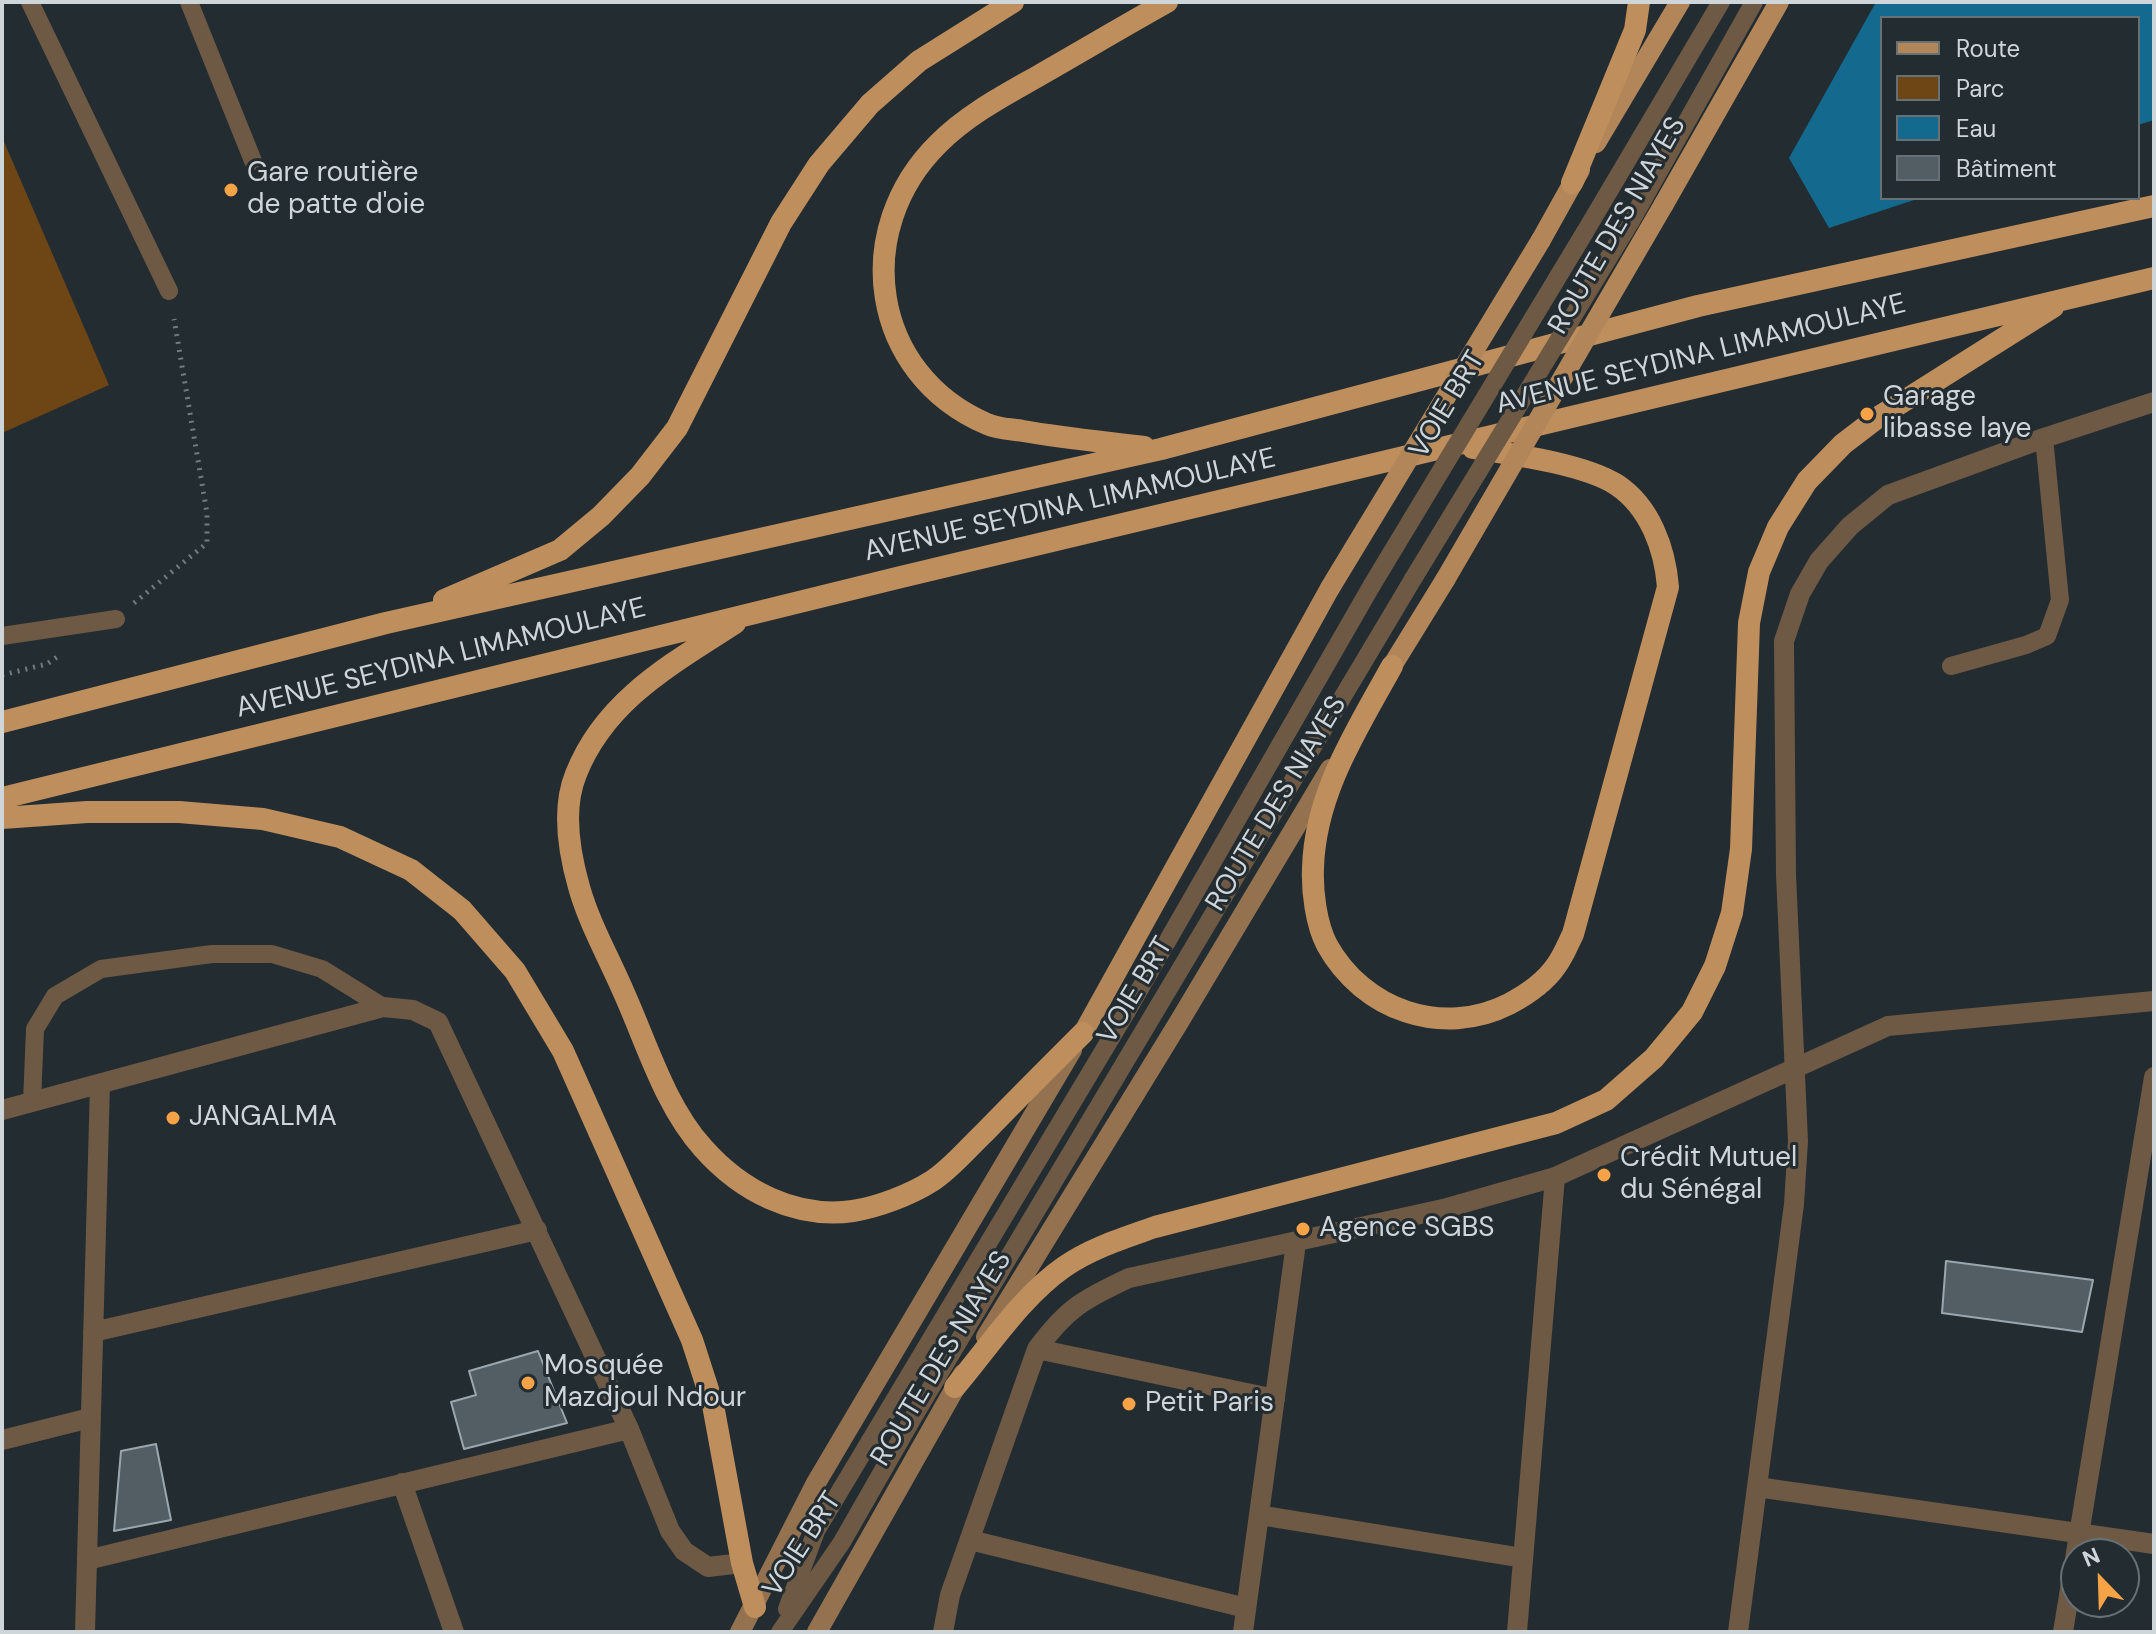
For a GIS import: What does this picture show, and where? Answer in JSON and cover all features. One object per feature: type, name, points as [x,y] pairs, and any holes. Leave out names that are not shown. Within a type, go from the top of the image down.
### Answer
[{"type":"highway","points":[[386,623],[560,550],[601,516],[640,476],[677,428],[781,223],[819,164],[870,104],[919,61],[1013,2]]},
{"type":"highway","points":[[1161,449],[989,425],[939,395],[913,368],[891,325],[881,276],[887,232],[904,188],[938,144],[969,117],[1167,2]]},
{"type":"highway","points":[[1572,183],[1635,30],[1639,2]]},
{"type":"highway","name":"AVENUE SEYDINA LIMAMOULAYE","points":[[2,722],[386,623],[1161,449],[1698,306],[2154,206]]},
{"type":"highway","name":"AVENUE SEYDINA LIMAMOULAYE","points":[[2,798],[749,614],[2154,278]]},
{"type":"highway","points":[[955,1387],[1032,1295],[1064,1267],[1102,1245],[1155,1227],[1556,1123],[1606,1100],[1654,1058],[1692,1012],[1715,966],[1732,913],[1741,849],[1749,623],[1759,572],[1778,527],[1807,481],[1843,444],[1890,409],[2068,297]]},
{"type":"highway","points":[[1392,666],[1330,782],[1316,832],[1314,891],[1326,942],[1345,973],[1377,1000],[1430,1018],[1455,1020],[1493,1012],[1528,994],[1556,967],[1573,934],[1668,587],[1666,561],[1654,529],[1634,499],[1615,483],[1549,461],[1456,445]]},
{"type":"highway","points":[[749,614],[646,681],[615,709],[591,743],[575,776],[569,808],[569,840],[579,888],[676,1109],[702,1148],[765,1199],[806,1210],[852,1211],[895,1199],[933,1181],[1083,1033]]},
{"type":"highway","points":[[2,818],[87,812],[179,812],[263,819],[340,837],[411,870],[462,910],[515,971],[563,1051],[692,1340],[713,1405],[742,1563],[755,1607]]},
{"type":"main road","name":"ROUTE DES NIAYES","points":[[740,1632],[816,1483],[1083,1033],[1330,588],[1541,240],[1680,2]]},
{"type":"main road","name":"ROUTE DES NIAYES","points":[[817,1632],[955,1387],[1445,580],[1779,2]]},
{"type":"street","points":[[1738,1632],[1794,1204],[1798,1141],[1786,875],[1784,641],[1800,594],[1819,561],[1850,526],[1888,495],[2154,402]]},
{"type":"street","points":[[943,1632],[950,1595],[1037,1349],[1059,1319],[1089,1297],[1129,1278],[1443,1209],[1555,1177],[1888,1026],[2154,1001]]},
{"type":"street","points":[[2,1110],[383,1007],[413,1010],[438,1022],[629,1429],[661,1512],[684,1551],[708,1567],[742,1563]]},
{"type":"street","points":[[2063,1632],[2154,1077]]},
{"type":"street","points":[[85,1632],[100,1084]]},
{"type":"street","points":[[1517,1632],[1555,1177]]},
{"type":"street","points":[[93,1332],[537,1230]]},
{"type":"street","points":[[1243,1632],[1296,1243]]},
{"type":"street","points":[[1037,1349],[1275,1399]]},
{"type":"street","points":[[2,1440],[90,1418]]},
{"type":"street","points":[[87,1560],[629,1429]]},
{"type":"street","points":[[402,1483],[454,1632]]},
{"type":"street","points":[[1757,1487],[2154,1544]]},
{"type":"street","points":[[1259,1515],[1523,1558]]},
{"type":"street","points":[[970,1540],[1246,1608]]},
{"type":"lane","points":[[30,2],[169,291]]},
{"type":"lane","points":[[189,2],[253,161]]},
{"type":"lane","name":"VOIE BRT","points":[[779,1632],[816,1531],[1126,1013],[1372,585],[1721,2]]},
{"type":"lane","name":"VOIE BRT","points":[[779,1632],[842,1542],[1413,579],[1631,221],[1754,2]]},
{"type":"lane","points":[[1951,666],[2047,636],[2060,600],[2044,438]]},
{"type":"lane","points":[[2,636],[116,619]]},
{"type":"lane","points":[[32,1102],[35,1029],[55,996],[101,969],[212,954],[272,954],[322,969],[383,1007]]},
{"type":"path","points":[[116,619],[207,543],[207,513],[169,291]]},
{"type":"green space","points":[[2,137],[109,385],[2,433]]},
{"type":"water","points":[[1876,2],[2154,2],[2154,120],[2140,124],[2140,16],[1880,16],[1880,200],[1914,200],[1829,228],[1789,158]]},
{"type":"building","points":[[1946,1261],[2093,1280],[2082,1332],[1942,1313]]},
{"type":"building","points":[[538,1351],[567,1423],[464,1449],[451,1402],[476,1395],[469,1371]]},
{"type":"building","points":[[156,1444],[171,1520],[114,1531],[121,1451]]},
{"type":"place","name":"Gare routière de patte d'oie","points":[[231,190]]},
{"type":"place","name":"Garage libasse laye","points":[[1867,414]]},
{"type":"place","name":"JANGALMA","points":[[173,1118]]},
{"type":"place","name":"Crédit Mutuel du Sénégal","points":[[1604,1175]]},
{"type":"place","name":"Agence SGBS","points":[[1303,1229]]},
{"type":"place","name":"Mosquée Mazdjoul Ndour","points":[[528,1383]]},
{"type":"place","name":"Petit Paris","points":[[1129,1404]]}]
